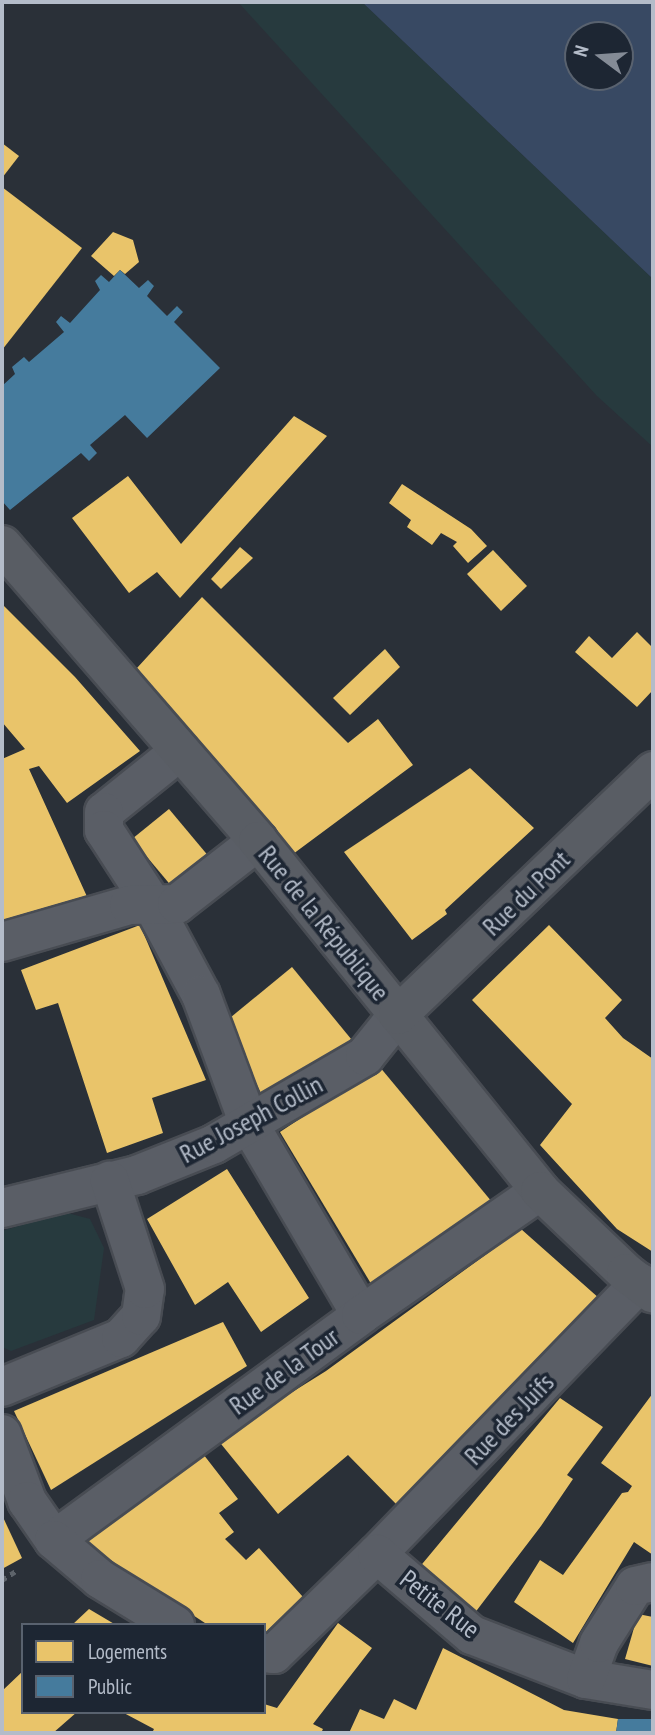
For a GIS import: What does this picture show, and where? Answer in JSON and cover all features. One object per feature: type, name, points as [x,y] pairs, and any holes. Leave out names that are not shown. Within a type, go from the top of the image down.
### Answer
[{"type":"main road","name":"Rue de la République","points":[[2,545],[258,841],[540,1191],[647,1288]]},
{"type":"main road","name":"Rue du Pont","points":[[398,1015],[645,790]]},
{"type":"street","points":[[180,751],[104,812],[104,830],[152,904],[201,995],[249,1124],[361,1315]]},
{"type":"street","points":[[2,942],[129,905],[177,904],[258,841]]},
{"type":"street","name":"Rue Joseph Collin","points":[[2,1208],[138,1175],[214,1144],[365,1056],[398,1015]]},
{"type":"street","points":[[2,1387],[121,1338],[141,1316],[145,1289],[110,1181]]},
{"type":"street","name":"Rue de la Tour","points":[[45,1528],[540,1191]]},
{"type":"street","name":"Rue des Juifs","points":[[377,1554],[647,1288]]},
{"type":"street","points":[[2,1434],[27,1501],[45,1528],[100,1579],[172,1623]]},
{"type":"street","name":"Petite Rue","points":[[266,1653],[274,1654],[377,1554],[472,1634],[586,1679],[653,1690]]},
{"type":"street","points":[[586,1679],[599,1643],[635,1586],[653,1582]]},
{"type":"green space","points":[[238,2],[362,2],[653,279],[653,447],[597,396]]},
{"type":"green space","points":[[64,1212],[90,1219],[104,1248],[94,1320],[11,1351],[2,1347],[2,1231]]},
{"type":"water","points":[[362,2],[653,2],[653,279]]},
{"type":"building: Logements","points":[[2,143],[19,156],[2,178]]},
{"type":"building: Logements","points":[[2,187],[82,248],[2,350]]},
{"type":"building: Logements","points":[[113,232],[133,240],[139,262],[125,274],[120,270],[114,276],[91,256]]},
{"type":"building: Logements","points":[[294,416],[327,436],[180,598],[157,572],[129,593],[72,518],[128,476],[181,544]]},
{"type":"building: Logements","points":[[402,484],[471,529],[487,546],[468,563],[453,546],[457,542],[441,533],[432,545],[407,527],[411,520],[389,503]]},
{"type":"building: Logements","points":[[240,547],[253,558],[221,589],[211,579]]},
{"type":"building: Logements","points":[[493,550],[527,586],[501,611],[467,574]]},
{"type":"building: Logements","points":[[202,597],[348,743],[378,719],[413,765],[289,857],[137,668]]},
{"type":"building: Logements","points":[[2,604],[75,677],[140,751],[67,803],[39,766],[29,769],[89,901],[2,925],[2,759],[25,749],[2,722]]},
{"type":"building: Logements","points":[[637,632],[653,648],[653,690],[637,707],[575,652],[589,636],[612,658]]},
{"type":"building: Logements","points":[[385,649],[400,667],[350,715],[333,698]]},
{"type":"building: Logements","points":[[470,768],[534,828],[445,910],[447,914],[412,940],[344,852]]},
{"type":"building: Logements","points":[[169,809],[210,858],[173,888],[132,839]]},
{"type":"building: Logements","points":[[140,925],[206,1080],[152,1098],[163,1133],[107,1153],[58,1003],[36,1010],[21,970]]},
{"type":"building: Logements","points":[[549,925],[622,1000],[605,1018],[623,1038],[653,1059],[653,1252],[617,1229],[540,1145],[572,1104],[472,1000]]},
{"type":"building: Logements","points":[[292,967],[356,1045],[267,1105],[225,1022]]},
{"type":"building: Logements","points":[[379,1066],[497,1208],[373,1287],[280,1132]]},
{"type":"building: Logements","points":[[227,1169],[309,1298],[261,1332],[228,1282],[195,1305],[147,1219]]},
{"type":"building: Logements","points":[[521,1229],[600,1299],[398,1506],[348,1455],[278,1514],[217,1439],[326,1371]]},
{"type":"building: Logements","points":[[223,1322],[247,1366],[51,1490],[14,1411]]},
{"type":"building: Logements","points":[[653,1393],[653,1555],[634,1542],[573,1643],[514,1602],[540,1560],[563,1575],[622,1493],[628,1492],[632,1486],[601,1463]]},
{"type":"building: Logements","points":[[560,1398],[603,1427],[567,1475],[573,1479],[541,1526],[474,1614],[418,1569]]},
{"type":"building: Logements","points":[[200,1450],[238,1499],[219,1513],[234,1532],[225,1539],[246,1560],[259,1548],[303,1597],[266,1632],[266,1623],[205,1623],[82,1542]]},
{"type":"building: Logements","points":[[2,1515],[22,1558],[2,1569]]},
{"type":"building: Logements","points":[[89,1609],[113,1623],[74,1623]]},
{"type":"building: Logements","points":[[638,1614],[653,1617],[653,1666],[625,1659]]},
{"type":"building: Logements","points":[[338,1623],[372,1648],[313,1724],[323,1729],[321,1733],[152,1733],[154,1729],[126,1714],[266,1714],[266,1705],[277,1708]]},
{"type":"building: Logements","points":[[443,1648],[564,1710],[618,1719],[616,1733],[349,1733],[360,1709],[384,1719],[394,1699],[416,1710]]},
{"type":"building: Logements","points":[[21,1673],[21,1714],[75,1714],[53,1733],[2,1733],[2,1691]]},
{"type":"building: Public","points":[[120,270],[139,288],[148,280],[154,286],[147,296],[167,316],[177,306],[183,312],[174,322],[220,368],[147,438],[125,415],[90,445],[97,453],[89,461],[81,453],[10,510],[2,501],[2,386],[15,374],[12,367],[24,357],[29,362],[64,332],[56,322],[61,316],[70,323],[100,290],[95,281],[101,275],[109,282]]},
{"type":"building: Public","points":[[618,1719],[653,1719],[653,1733],[616,1733]]}]
